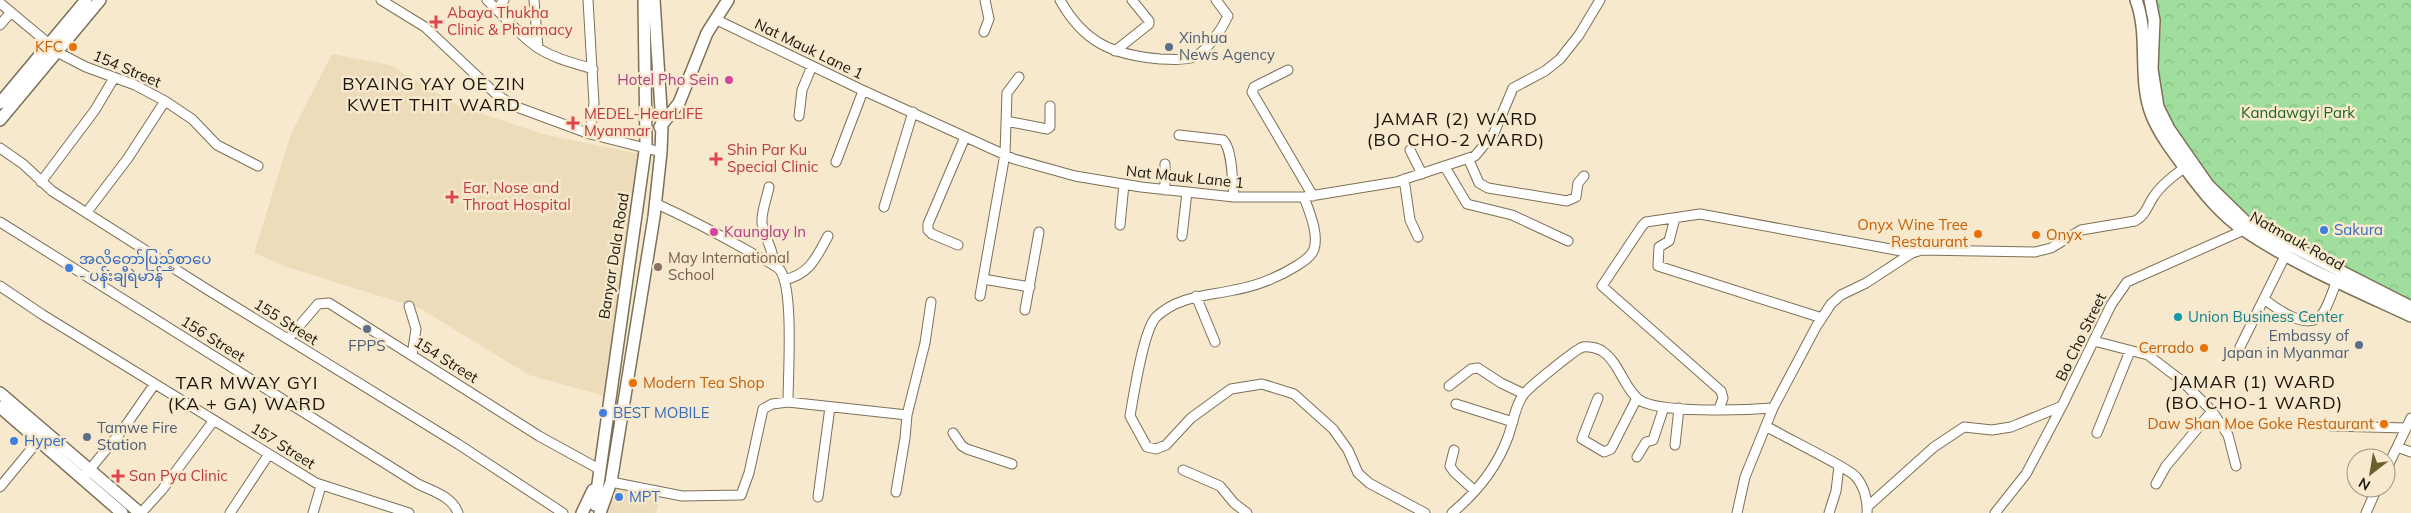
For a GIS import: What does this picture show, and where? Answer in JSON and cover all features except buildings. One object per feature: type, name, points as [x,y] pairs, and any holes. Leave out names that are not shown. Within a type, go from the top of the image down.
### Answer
[{"type":"main road","points":[[0,120],[86,0]]},
{"type":"main road","points":[[0,103],[52,47],[100,0]]},
{"type":"main road","name":"Banyar Dala Road","points":[[582,513],[599,471],[646,147],[644,0]]},
{"type":"main road","points":[[595,510],[612,477],[655,203],[662,125],[654,0]]},
{"type":"main road","points":[[646,147],[679,103],[707,33],[728,0]]},
{"type":"main road","name":"Natmauk Road","points":[[2136,0],[2142,18],[2145,80],[2152,116],[2174,154],[2188,165]]},
{"type":"main road","name":"Natmauk Road","points":[[2150,0],[2154,20],[2152,69],[2158,107],[2188,165],[2211,202],[2246,227],[2359,286],[2411,316]]},
{"type":"main road","points":[[660,99],[670,105],[679,103]]},
{"type":"main road","name":"Natmauk Road","points":[[2277,244],[2286,254],[2337,280],[2359,286],[2411,307]]},
{"type":"main road","points":[[616,345],[632,346]]},
{"type":"main road","points":[[0,393],[36,434]]},
{"type":"main road","points":[[0,408],[86,474],[141,513]]},
{"type":"main road","points":[[595,510],[599,471]]},
{"type":"main road","points":[[86,474],[122,513]]},
{"type":"street","points":[[381,0],[425,28],[496,94],[514,106],[590,134],[660,152]]},
{"type":"street","points":[[487,0],[508,23],[538,48],[560,59],[593,69]]},
{"type":"street","points":[[497,10],[504,0]]},
{"type":"street","points":[[534,0],[538,48]]},
{"type":"street","points":[[588,0],[594,103],[590,134]]},
{"type":"street","points":[[984,32],[990,19],[985,0]]},
{"type":"street","points":[[1060,0],[1068,15],[1103,47],[1152,58],[1193,57],[1204,50],[1227,18],[1228,13],[1216,0]]},
{"type":"street","points":[[1115,51],[1149,24],[1132,0]]},
{"type":"street","name":"Nat Mauk Lane 1","points":[[715,19],[863,91],[1014,159],[1076,176],[1165,190],[1234,198],[1308,196],[1404,179],[1475,156],[1494,133],[1513,88],[1545,71],[1560,59],[1600,0]]},
{"type":"street","name":"154 Street","points":[[0,2],[52,47],[86,67],[135,85],[166,101],[192,119],[217,145],[258,166]]},
{"type":"street","points":[[0,25],[11,12]]},
{"type":"street","points":[[799,116],[802,90],[812,66]]},
{"type":"street","points":[[1288,70],[1254,87],[1252,92],[1308,196],[1315,240],[1314,250],[1306,259],[1268,281],[1236,290],[1196,296],[1171,305],[1156,317],[1147,334],[1130,416],[1136,432],[1147,447],[1156,449],[1166,445],[1192,418],[1231,389],[1262,384],[1294,394],[1333,429],[1348,450],[1358,473],[1369,483],[1425,513]]},
{"type":"street","points":[[980,296],[1005,154],[1007,93],[1018,77]]},
{"type":"street","points":[[41,182],[95,110],[114,78]]},
{"type":"street","points":[[836,162],[863,91]]},
{"type":"street","points":[[87,212],[166,101]]},
{"type":"street","points":[[1006,121],[1047,129],[1050,127],[1050,106]]},
{"type":"street","points":[[884,207],[913,112]]},
{"type":"street","points":[[1179,135],[1223,140],[1226,143],[1229,151],[1234,198]]},
{"type":"street","points":[[958,245],[932,234],[928,230],[928,224],[965,137]]},
{"type":"street","name":"155 Street","points":[[0,148],[23,164],[41,182],[87,212],[288,340],[458,444],[563,513]]},
{"type":"street","points":[[1410,150],[1422,174]]},
{"type":"street","points":[[1468,158],[1479,183],[1488,188],[1567,201],[1576,197],[1578,184],[1584,176]]},
{"type":"street","points":[[1165,164],[1165,190]]},
{"type":"street","points":[[1719,409],[1723,398],[1721,391],[1602,286],[1646,222],[1700,214],[1912,253],[1932,249],[2017,252],[2051,248],[2081,230],[2135,221],[2142,217],[2154,195],[2188,165]]},
{"type":"street","points":[[1445,167],[1467,204],[1512,215],[1568,241]]},
{"type":"street","points":[[1404,179],[1410,220],[1418,237]]},
{"type":"street","points":[[1120,225],[1124,184]]},
{"type":"street","points":[[769,187],[762,220],[766,238],[774,257],[773,265]]},
{"type":"street","points":[[1182,236],[1187,192]]},
{"type":"street","points":[[655,203],[722,235],[779,269],[784,280],[789,350],[788,402]]},
{"type":"street","points":[[1675,218],[1669,241],[1659,247],[1658,266],[1822,318]]},
{"type":"street","name":"156 Street","points":[[0,222],[418,484],[448,499],[456,507],[458,513]]},
{"type":"street","name":"Bo Cho Street","points":[[1995,513],[2026,474],[2062,406],[2111,305],[2127,282],[2246,227]]},
{"type":"street","points":[[1025,310],[1039,232]]},
{"type":"street","points":[[784,280],[799,277],[808,269],[828,236]]},
{"type":"street","points":[[1737,513],[1745,477],[1773,408],[1831,304],[1841,295],[1874,278],[1912,253]]},
{"type":"street","points":[[2240,347],[2286,254]]},
{"type":"street","points":[[983,279],[1030,287]]},
{"type":"street","points":[[2264,300],[2292,317],[2312,320],[2323,313],[2337,280]]},
{"type":"street","name":"157 Street","points":[[0,286],[154,385],[321,486],[384,509],[409,513]]},
{"type":"street","points":[[1196,296],[1215,342]]},
{"type":"street","name":"154 Street","points":[[288,340],[310,311],[318,304],[324,302],[412,355],[539,436],[599,471]]},
{"type":"street","points":[[896,492],[907,415],[925,343],[931,302]]},
{"type":"street","points":[[409,306],[416,329],[412,355]]},
{"type":"street","points":[[2094,341],[2148,356],[2182,381],[2212,410],[2228,435],[2236,466]]},
{"type":"street","points":[[1452,513],[1475,490],[1496,463],[1524,394],[1573,352],[1583,347],[1599,349],[1607,355],[1637,398],[1647,404],[1679,408],[1773,408]]},
{"type":"street","points":[[2097,433],[2130,351]]},
{"type":"street","points":[[1449,386],[1471,370],[1478,368],[1501,384],[1524,394]]},
{"type":"street","points":[[86,474],[124,428],[154,385]]},
{"type":"street","points":[[1598,398],[1582,439],[1605,452],[1610,450],[1637,398]]},
{"type":"street","points":[[612,477],[682,496],[741,496],[749,473],[763,409],[772,404],[788,402],[907,415]]},
{"type":"street","points":[[1456,404],[1513,422]]},
{"type":"street","points":[[1766,426],[1839,466],[1850,470],[1857,477],[1867,510],[1934,447],[1964,427],[1992,430],[2011,427],[2062,406]]},
{"type":"street","points":[[818,497],[830,407]]},
{"type":"street","points":[[1637,457],[1644,443],[1653,440],[1664,407]]},
{"type":"street","points":[[1676,445],[1679,408]]},
{"type":"street","points":[[2156,484],[2166,466],[2212,410]]},
{"type":"street","points":[[2411,418],[2397,447],[2411,452]]},
{"type":"street","points":[[141,513],[162,490],[214,420]]},
{"type":"street","points":[[2331,426],[2406,428]]},
{"type":"street","points":[[953,433],[962,446],[967,449],[1012,464]]},
{"type":"street","points":[[0,487],[36,434]]},
{"type":"street","points":[[1454,450],[1450,466],[1454,472],[1475,490]]},
{"type":"street","points":[[230,513],[269,454]]},
{"type":"street","points":[[1829,513],[1836,491],[1839,466]]},
{"type":"street","points":[[1183,470],[1220,486],[1234,503],[1247,513]]},
{"type":"street","points":[[313,513],[321,486]]},
{"type":"street","points":[[2366,513],[2373,498]]},
{"type":"shaded area","name":"Ear, Nose and Throat Hospital","points":[[332,54],[390,65],[459,106],[546,135],[640,154],[604,396],[529,375],[421,309],[284,266],[254,253],[291,134]]},
{"type":"shaded area","points":[[612,485],[661,496],[656,513],[604,513]]},
{"type":"green space","name":"Kandawgyi Park","points":[[2153,0],[2411,0],[2411,302],[2248,221],[2210,183],[2163,109],[2156,70],[2161,26]]},
{"type":"place","name":"Abaya Thukha Clinic & Pharmacy","points":[[436,22]]},
{"type":"place","name":"KFC","points":[[73,47]]},
{"type":"place","name":"Xinhua News Agency","points":[[1169,47]]},
{"type":"place","name":"Hotel Pho Sein","points":[[729,80]]},
{"type":"place","name":"MEDEL-HearLIFE Myanmar","points":[[573,123]]},
{"type":"place","name":"Shin Par Ku Special Clinic","points":[[716,159]]},
{"type":"place","name":"Ear, Nose and Throat Hospital","points":[[452,197]]},
{"type":"place","name":"Sakura","points":[[2324,230]]},
{"type":"place","name":"Kaunglay In","points":[[714,232]]},
{"type":"place","name":"Onyx Wine Tree Restaurant","points":[[1978,234]]},
{"type":"place","name":"Onyx","points":[[2036,235]]},
{"type":"place","name":"May International School","points":[[658,267]]},
{"type":"place","name":"အလိုတော်ပြည့်စာပေ - ပန်းချီရဲမာန်","points":[[69,268]]},
{"type":"place","name":"Union Business Center","points":[[2178,317]]},
{"type":"place","name":"FPPS","points":[[367,329]]},
{"type":"place","name":"Embassy of Japan in Myanmar","points":[[2359,345]]},
{"type":"place","name":"Cerrado","points":[[2204,348]]},
{"type":"place","name":"Modern Tea Shop","points":[[633,383]]},
{"type":"place","name":"BEST MOBILE","points":[[603,413]]},
{"type":"place","name":"Daw Shan Moe Goke Restaurant","points":[[2384,424]]},
{"type":"place","name":"Tamwe Fire Station","points":[[87,437]]},
{"type":"place","name":"Hyper","points":[[14,441]]},
{"type":"place","name":"San Pya Clinic","points":[[118,476]]},
{"type":"place","name":"MPT","points":[[619,497]]},
{"type":"district","name":"BYAING YAY OE ZIN KWET THIT WARD","points":[[434,94]]},
{"type":"district","name":"JAMAR (2) WARD (BO CHO-2 WARD)","points":[[1456,129]]},
{"type":"district","name":"JAMAR (1) WARD (BO CHO-1 WARD)","points":[[2254,392]]},
{"type":"district","name":"TAR MWAY GYI (KA + GA) WARD","points":[[247,393]]}]
